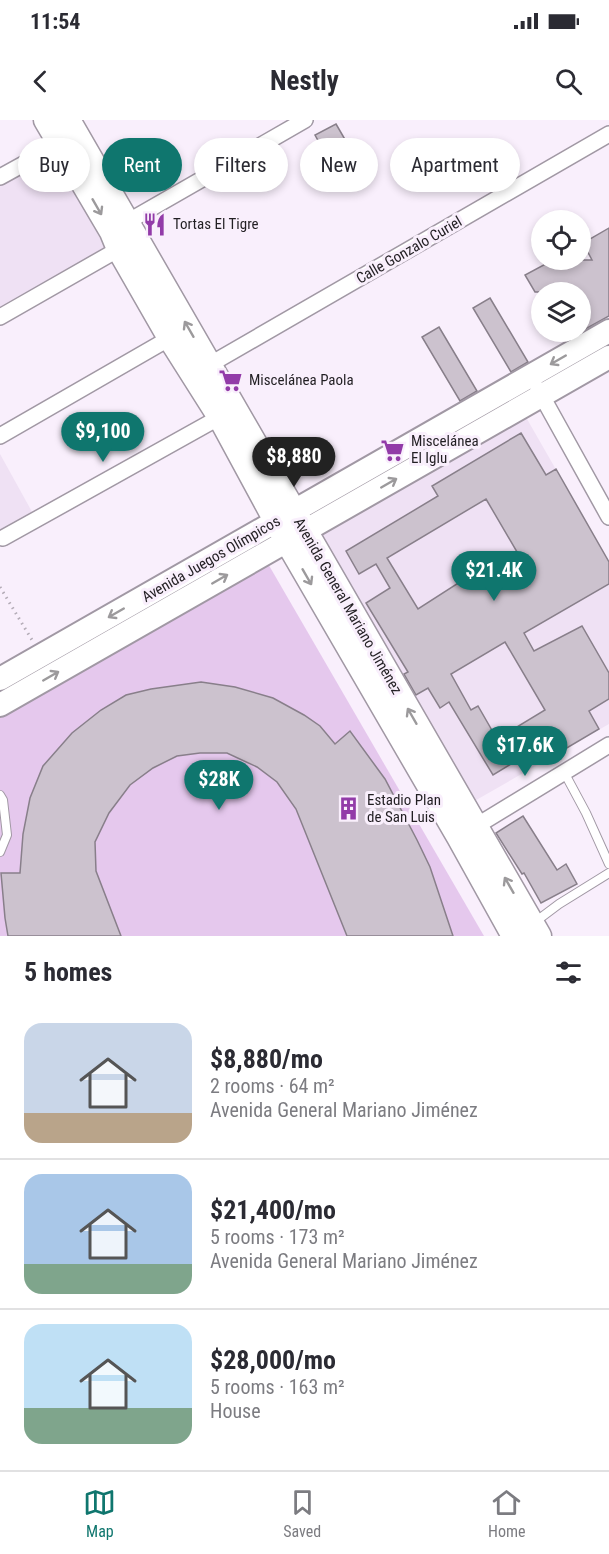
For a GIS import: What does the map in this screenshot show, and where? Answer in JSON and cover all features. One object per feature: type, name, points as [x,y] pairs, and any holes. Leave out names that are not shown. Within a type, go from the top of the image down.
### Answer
[{"type":"main road","name":"Avenida General Mariano Jiménez","points":[[46,120],[56,138]]},
{"type":"main road","name":"Avenida General Mariano Jiménez","points":[[68,120],[119,234],[170,338],[291,526],[467,832],[528,932]]},
{"type":"main road","name":"Avenida General Mariano Jiménez","points":[[90,190],[210,365],[291,526]]},
{"type":"street","points":[[0,317],[119,234],[305,120]]},
{"type":"street","name":"Calle Gonzalo Curiel","points":[[210,365],[609,134]]},
{"type":"street","points":[[0,177],[18,167]]},
{"type":"street","name":"Avenida Juegos Olímpicos","points":[[0,705],[291,526],[536,386],[609,331]]},
{"type":"street","points":[[0,436],[170,338]]},
{"type":"street","name":"Avenida Juegos Olímpicos","points":[[536,386],[609,357]]},
{"type":"street","points":[[536,386],[609,517]]},
{"type":"street","points":[[3,538],[220,417]]},
{"type":"street","name":"Avenida Juegos Olímpicos","points":[[0,680],[41,656],[291,526]]},
{"type":"street","points":[[467,832],[609,745]]},
{"type":"lane","points":[[564,772],[609,864]]},
{"type":"lane","points":[[0,795],[3,800],[7,835],[0,852]]},
{"type":"lane","points":[[528,932],[560,904],[609,873]]},
{"type":"path","points":[[0,587],[41,656]]},
{"type":"shaded area","points":[[18,174],[18,192],[75,192],[105,248],[0,311],[0,184]]},
{"type":"shaded area","points":[[523,412],[609,562],[609,724],[471,803],[315,531]]},
{"type":"shaded area","points":[[0,454],[36,519],[0,539]]},
{"type":"shaded area","points":[[267,562],[484,936],[0,936],[0,711]]},
{"type":"building","points":[[336,124],[344,138],[317,138],[315,135]]},
{"type":"building","points":[[609,228],[609,316],[591,326],[591,282],[531,282],[531,285],[525,275],[534,270],[591,270],[591,238]]},
{"type":"building","points":[[490,298],[528,362],[511,372],[473,308]]},
{"type":"building","points":[[439,327],[477,391],[460,401],[422,337]]},
{"type":"building","points":[[521,433],[546,475],[556,469],[609,562],[609,584],[524,633],[534,651],[582,626],[609,673],[609,699],[589,711],[599,729],[560,752],[549,734],[508,757],[511,764],[493,775],[449,702],[440,708],[428,688],[416,695],[404,674],[408,672],[366,603],[390,588],[376,564],[359,574],[346,551],[438,496],[432,486]],"holes":[[[486,499],[520,557],[492,573],[480,569],[418,609],[387,558]],[[505,642],[545,710],[497,739],[478,706],[471,710],[451,674]]]},
{"type":"building","name":"Estadio Plan de San Luis","points":[[201,682],[235,687],[273,698],[320,726],[335,744],[350,731],[385,779],[417,840],[430,867],[453,936],[347,936],[296,809],[277,782],[257,767],[227,753],[200,753],[177,756],[153,768],[130,785],[109,813],[95,842],[96,871],[121,936],[8,936],[1,873],[20,873],[23,834],[30,798],[43,766],[72,733],[101,710],[126,695]]},
{"type":"building","points":[[523,816],[557,870],[566,864],[577,884],[541,903],[524,873],[522,874],[496,833]]},
{"type":"place","name":"Tortas El Tigre","points":[[155,224]]},
{"type":"place","name":"Miscelánea Paola","points":[[231,380]]},
{"type":"place","name":"Miscelánea El Iglu","points":[[393,450]]},
{"type":"place","name":"Estadio Plan de San Luis","points":[[349,809]]}]
